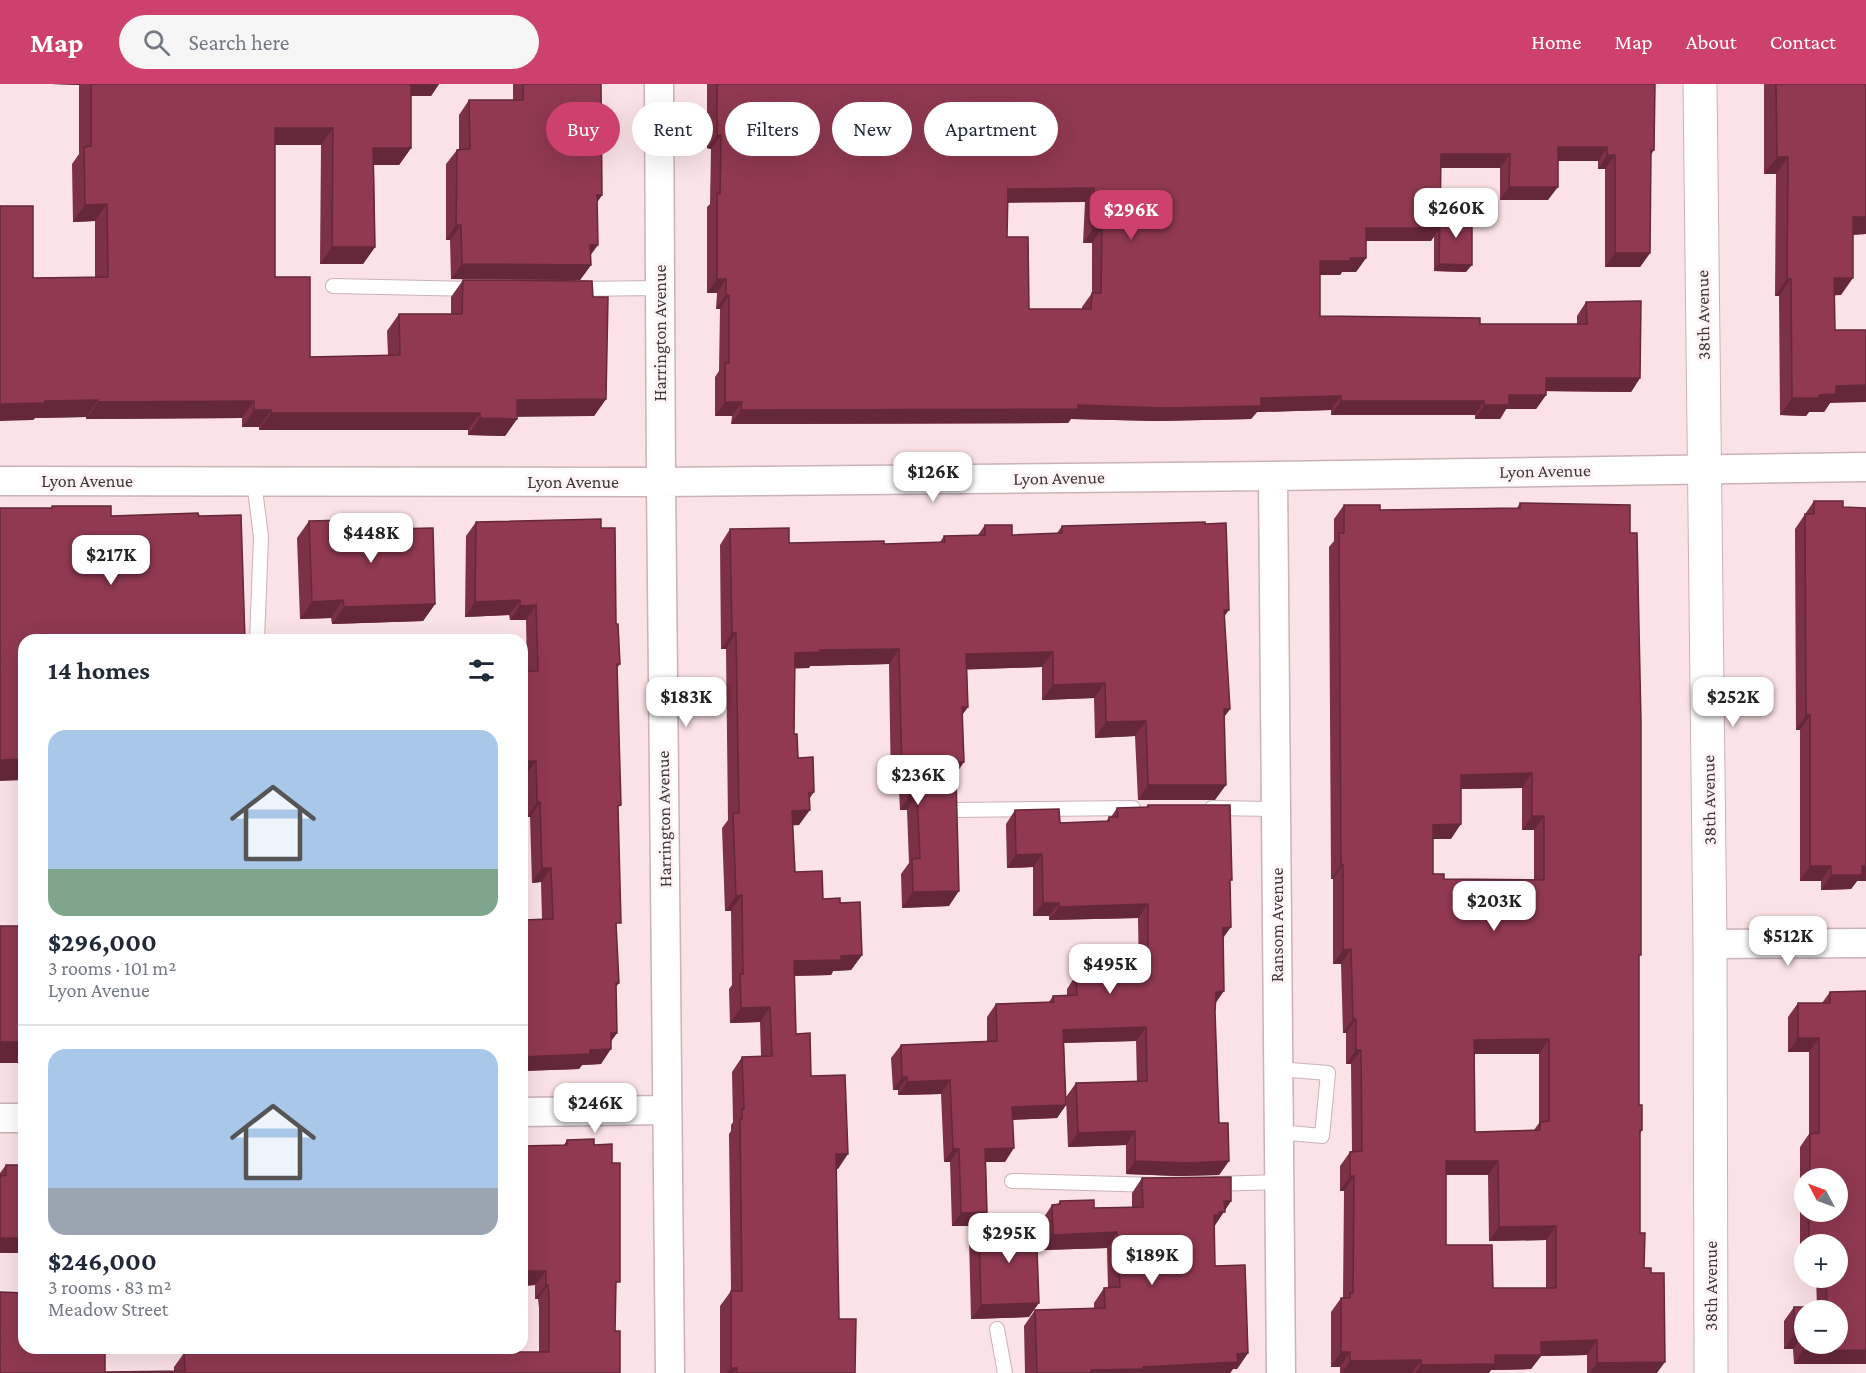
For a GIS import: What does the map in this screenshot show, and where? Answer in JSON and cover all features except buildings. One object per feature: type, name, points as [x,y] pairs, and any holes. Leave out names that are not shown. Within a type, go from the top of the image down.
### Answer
[{"type":"street","name":"Harrington Avenue","points":[[659,84],[670,1373]]},
{"type":"street","name":"38th Avenue","points":[[1700,84],[1710,944],[1711,1373]]},
{"type":"street","name":"Lyon Avenue","points":[[0,481],[661,482],[1866,467]]},
{"type":"street","name":"Ransom Avenue","points":[[1273,476],[1281,1373]]},
{"type":"street","points":[[1710,944],[1866,943]]},
{"type":"street","points":[[528,1112],[667,1110]]},
{"type":"street","points":[[0,1118],[18,1118]]},
{"type":"lane","points":[[333,286],[484,289]]},
{"type":"lane","points":[[566,290],[660,288]]},
{"type":"lane","points":[[254,482],[261,537],[257,634]]},
{"type":"lane","points":[[957,810],[1147,808]]},
{"type":"lane","points":[[1194,808],[1276,809]]},
{"type":"lane","points":[[1278,1069],[1328,1073],[1322,1136],[1280,1132]]},
{"type":"lane","points":[[1012,1181],[1167,1185]]},
{"type":"lane","points":[[1201,1184],[1280,1182]]},
{"type":"lane","points":[[997,1329],[1005,1373]]}]
